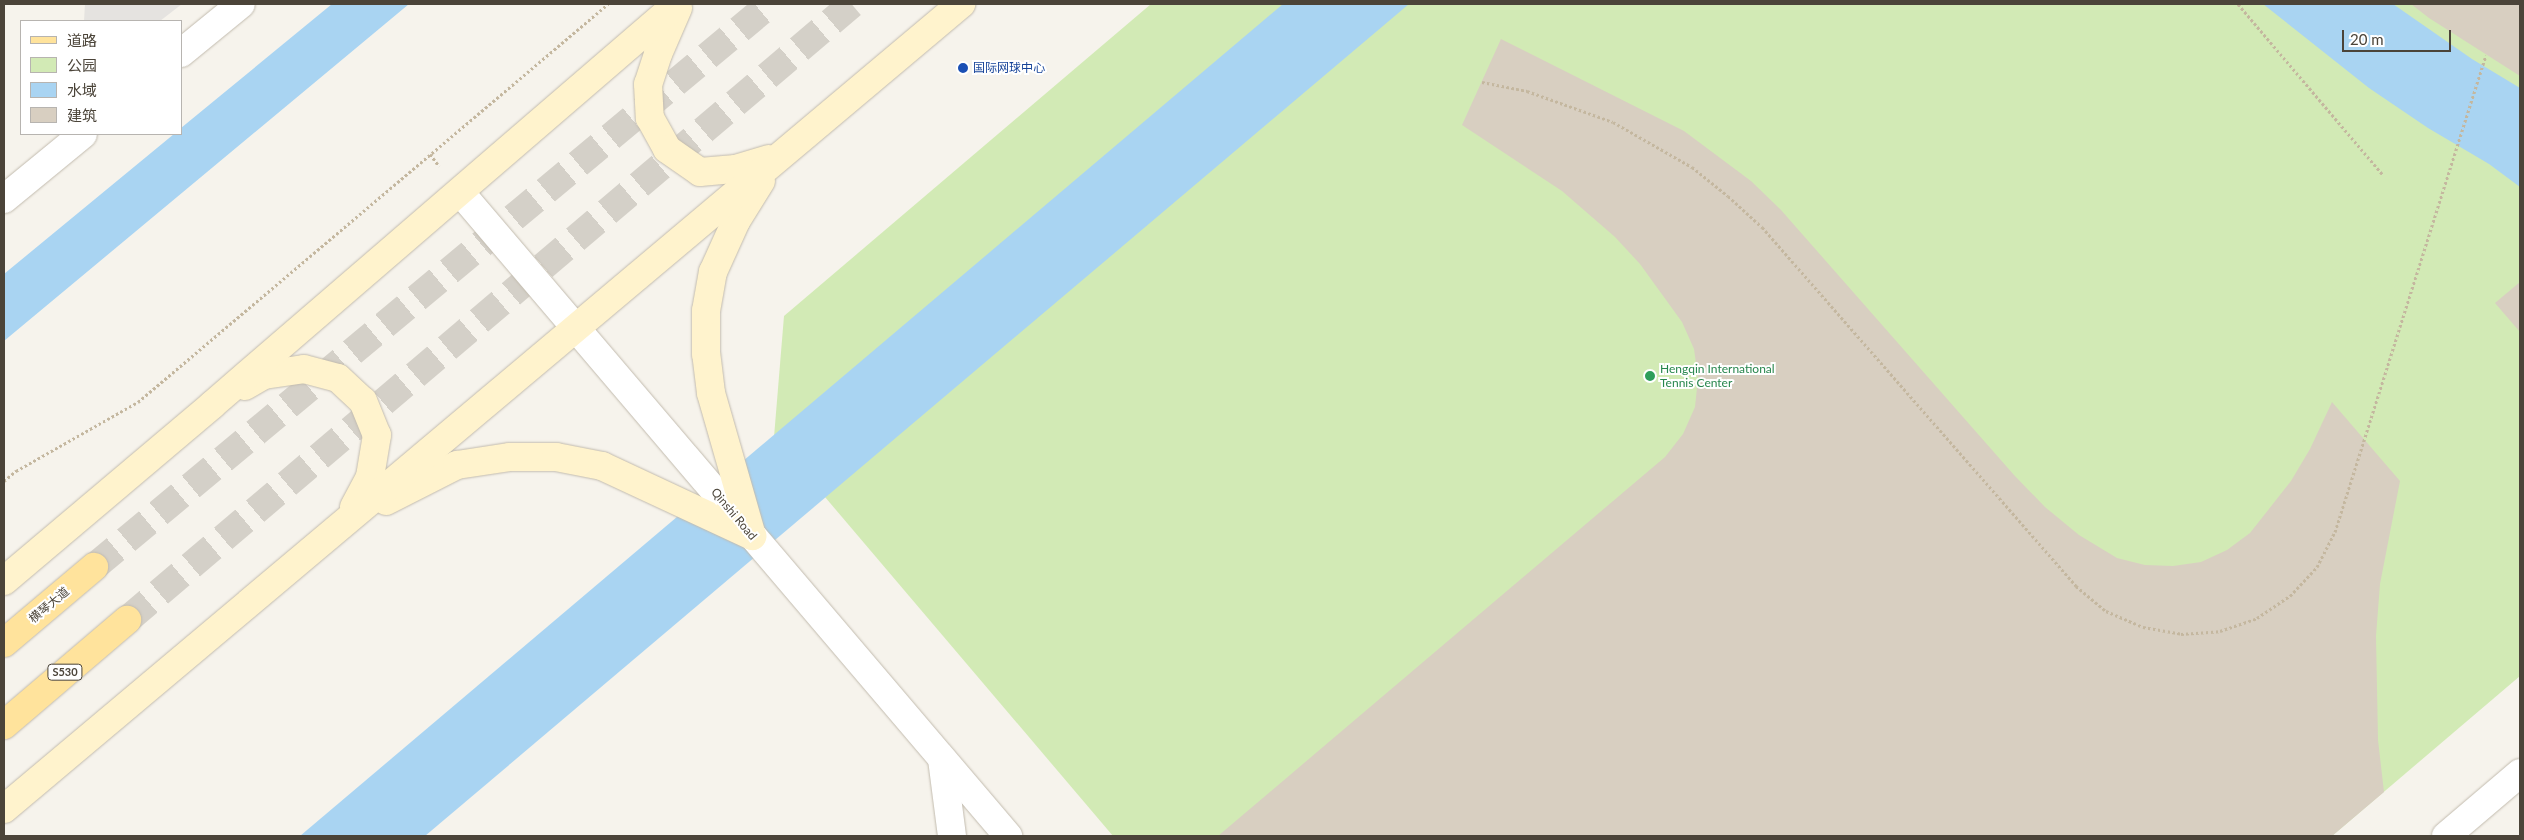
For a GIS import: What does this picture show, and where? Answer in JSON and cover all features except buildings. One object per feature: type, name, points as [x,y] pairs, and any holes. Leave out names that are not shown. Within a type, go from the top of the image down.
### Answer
[{"type":"main road","points":[[678,4],[648,84],[650,118],[667,149],[700,172],[736,169],[777,157]]},
{"type":"main road","points":[[4,581],[212,405],[678,4]]},
{"type":"main road","points":[[4,809],[961,4]]},
{"type":"main road","points":[[752,536],[711,393],[706,354],[706,310],[713,272],[736,221],[777,157]]},
{"type":"main road","points":[[212,405],[264,375],[304,369],[338,378],[363,401],[377,435],[370,477],[345,521]]},
{"type":"main road","points":[[345,521],[457,465],[510,457],[556,457],[602,466],[752,536]]},
{"type":"main road","name":"横琴大道","points":[[4,643],[94,568]]},
{"type":"main road","name":"S530","points":[[4,724],[126,620]]},
{"type":"street","points":[[182,52],[241,4]]},
{"type":"street","points":[[4,199],[82,135]]},
{"type":"street","name":"Qinshi Road","points":[[460,192],[1008,836]]},
{"type":"street","points":[[942,759],[952,836]]},
{"type":"street","points":[[2446,836],[2520,773]]},
{"type":"path","points":[[4,481],[16,471],[138,402],[608,4]]},
{"type":"path","points":[[2238,4],[2382,174]]},
{"type":"path","points":[[1482,82],[1527,91],[1613,122],[1692,167],[1762,227],[2076,586],[2106,611],[2143,627],[2181,634],[2220,630],[2257,618],[2290,596],[2317,567],[2322,558],[2335,532],[2486,55]]},
{"type":"green space","name":"Hengqin International Tennis Center","points":[[1151,4],[2520,4],[2520,676],[2332,836],[1113,836],[774,437],[784,316]]},
{"type":"shaded area","points":[[85,4],[182,4],[161,20],[84,20]]},
{"type":"water","points":[[332,4],[409,4],[4,341],[4,274],[173,135],[182,135],[182,127]]},
{"type":"water","points":[[1283,4],[1409,4],[425,836],[300,836]]},
{"type":"water","points":[[2263,4],[2393,4],[2472,59],[2520,88],[2520,187],[2489,164],[2428,128],[2369,88]]},
{"type":"tunnel","points":[[94,567],[770,4]]},
{"type":"tunnel","points":[[127,620],[852,4]]},
{"type":"place","name":"国际网球中心","points":[[963,68]]},
{"type":"place","name":"Hengqin International Tennis Center","points":[[1650,376]]}]
